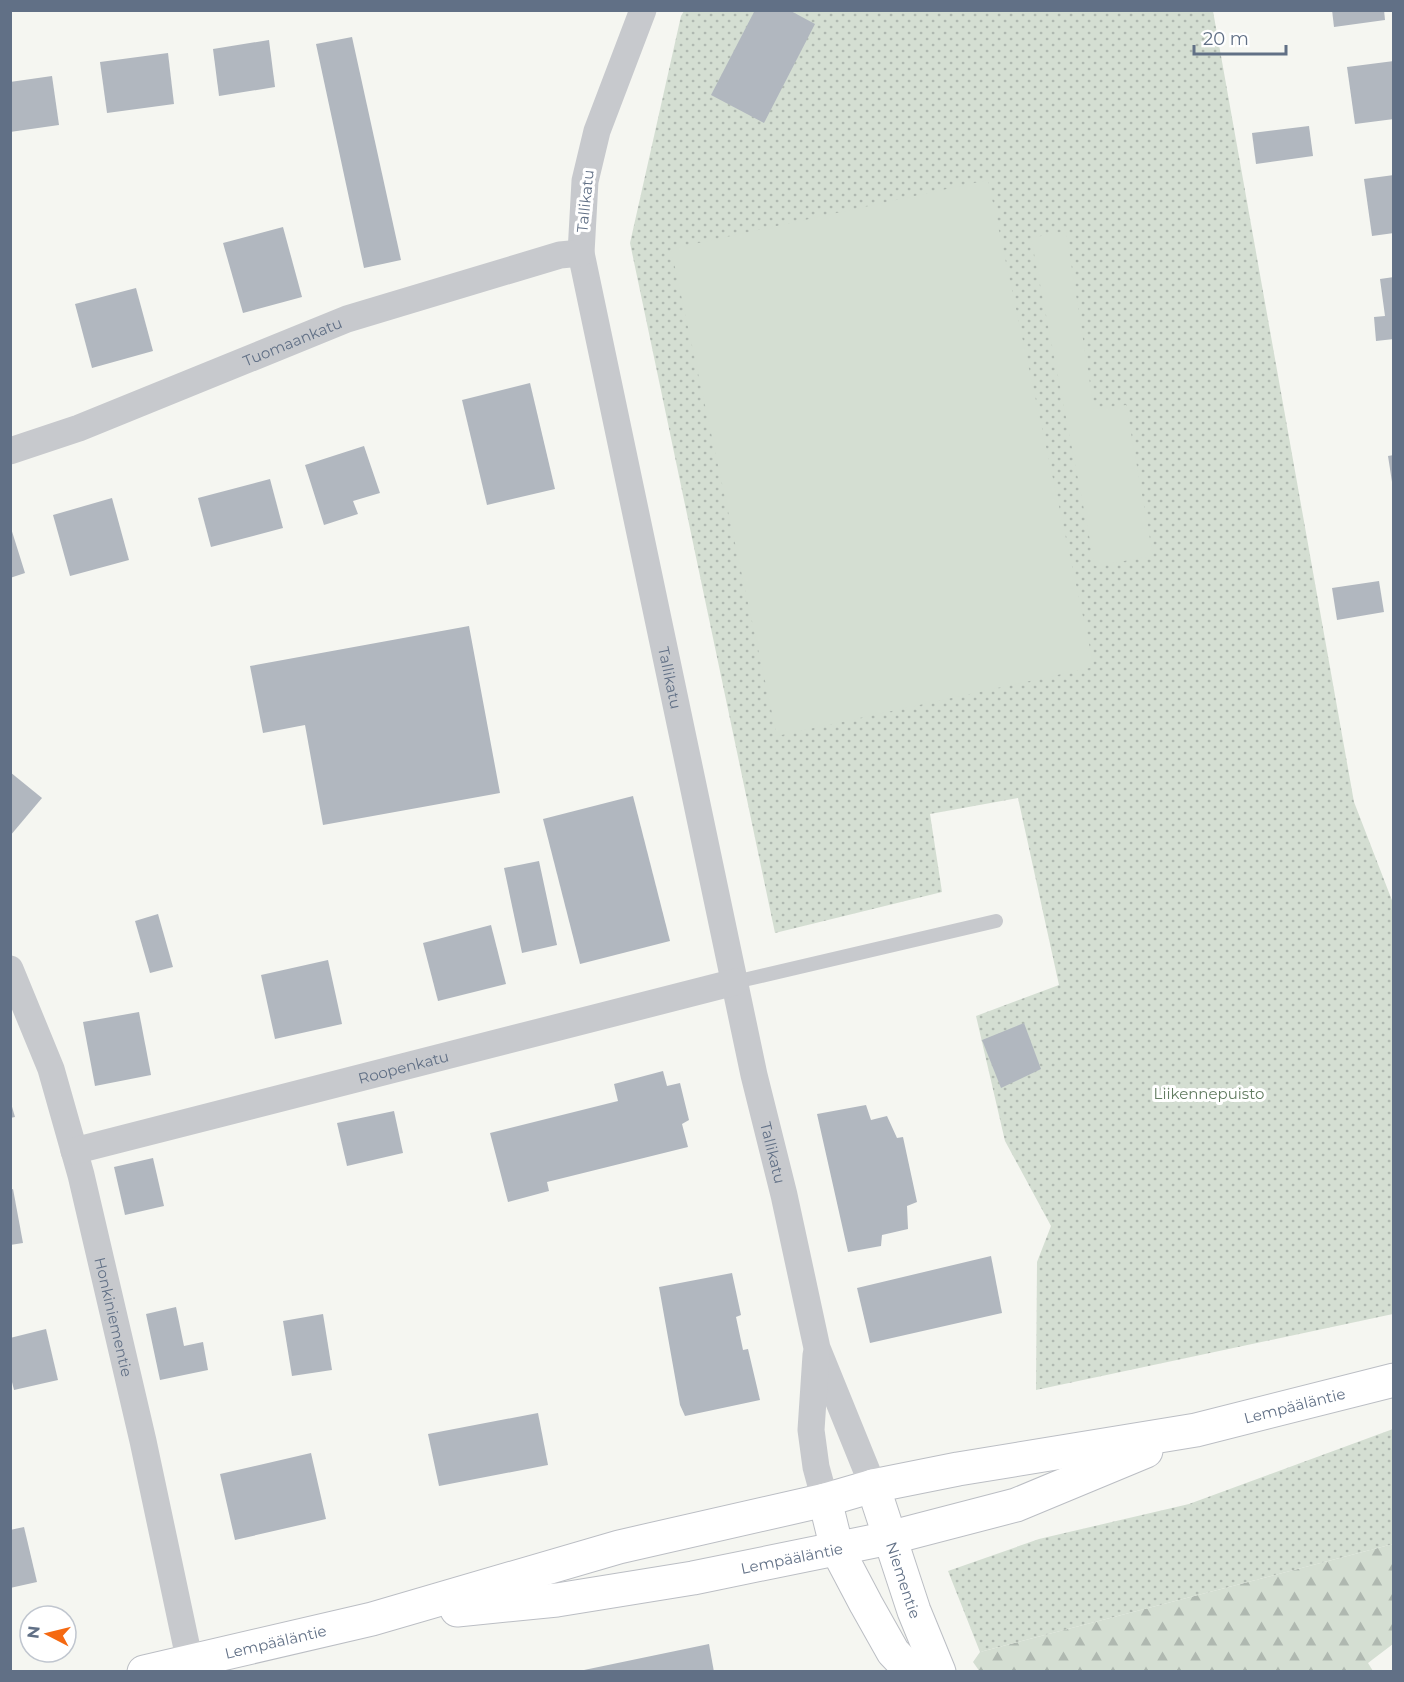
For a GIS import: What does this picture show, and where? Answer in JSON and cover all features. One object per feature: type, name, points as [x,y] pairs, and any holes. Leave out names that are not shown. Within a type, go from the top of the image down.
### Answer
[{"type":"main road","name":"Lempääläntie","points":[[144,1671],[191,1666],[372,1619],[619,1547],[825,1500],[873,1486],[958,1468],[1196,1430],[1394,1380]]},
{"type":"main road","name":"Lempääläntie","points":[[372,1619],[557,1600],[693,1578],[889,1538],[1016,1505],[1196,1430]]},
{"type":"main road","name":"Niementie","points":[[873,1486],[914,1611],[939,1671]]},
{"type":"main road","points":[[825,1500],[837,1548],[893,1652],[912,1671]]},
{"type":"street","name":"Tallikatu","points":[[643,10],[597,131],[585,181],[580,253],[754,1075],[784,1195],[817,1348],[873,1486]]},
{"type":"street","name":"Tuomaankatu","points":[[10,451],[78,428],[347,319],[560,255],[580,253]]},
{"type":"street","name":"Honkiniementie","points":[[10,969],[51,1069],[74,1151],[143,1442],[191,1666]]},
{"type":"street","name":"Roopenkatu","points":[[74,1151],[735,982]]},
{"type":"street","name":"Tallikatu","points":[[817,1348],[811,1430],[816,1467],[825,1500]]},
{"type":"lane","points":[[735,982],[996,921]]},
{"type":"green space","name":"Liikennepuisto","points":[[684,11],[1213,11],[1354,802],[1393,903],[1393,1314],[1036,1390],[1037,1262],[1051,1226],[1005,1141],[976,1016],[1059,985],[1018,798],[930,814],[942,892],[775,933],[630,243]]},
{"type":"green space","points":[[988,180],[1094,667],[777,736],[671,249]]},
{"type":"green space","points":[[1066,231],[1094,409],[1126,405],[1153,556],[1095,566],[1031,238]]},
{"type":"green space","points":[[1393,1429],[1393,1544],[980,1652],[948,1571],[1039,1539],[1189,1504]]},
{"type":"green space","points":[[1393,1544],[1393,1644],[1368,1663],[1373,1671],[980,1672],[973,1662],[980,1652]]},
{"type":"building","points":[[755,10],[789,10],[815,24],[764,123],[711,95]]},
{"type":"building","points":[[1332,10],[1384,10],[1385,20],[1334,27]]},
{"type":"building","points":[[352,37],[401,260],[364,268],[316,44]]},
{"type":"building","points":[[269,40],[275,87],[219,96],[213,49]]},
{"type":"building","points":[[168,53],[174,104],[107,113],[100,62]]},
{"type":"building","points":[[1394,61],[1394,119],[1355,124],[1347,67]]},
{"type":"building","points":[[52,76],[59,125],[10,132],[10,82]]},
{"type":"building","points":[[1309,126],[1313,156],[1256,164],[1252,133]]},
{"type":"building","points":[[1394,175],[1394,233],[1372,236],[1364,179]]},
{"type":"building","points":[[283,227],[302,297],[243,313],[223,243]]},
{"type":"building","points":[[1394,277],[1394,339],[1376,341],[1374,317],[1385,316],[1380,279]]},
{"type":"building","points":[[136,288],[153,351],[92,368],[75,304]]},
{"type":"building","points":[[530,383],[555,489],[487,505],[462,400]]},
{"type":"building","points":[[364,446],[380,493],[353,501],[358,514],[324,525],[305,465]]},
{"type":"building","points":[[1394,455],[1394,482],[1392,482],[1388,456]]},
{"type":"building","points":[[270,479],[283,528],[211,547],[198,498]]},
{"type":"building","points":[[112,498],[129,560],[70,576],[53,515]]},
{"type":"building","points":[[10,525],[25,573],[10,578]]},
{"type":"building","points":[[1379,581],[1384,612],[1337,620],[1332,588]]},
{"type":"building","points":[[469,626],[500,793],[323,825],[305,725],[263,733],[250,666]]},
{"type":"building","points":[[10,772],[42,798],[10,836]]},
{"type":"building","points":[[633,796],[670,941],[580,964],[543,819]]},
{"type":"building","points":[[539,861],[557,945],[522,953],[504,868]]},
{"type":"building","points":[[158,914],[173,967],[150,973],[135,921]]},
{"type":"building","points":[[491,925],[506,984],[438,1001],[423,943]]},
{"type":"building","points":[[328,960],[342,1024],[275,1039],[261,975]]},
{"type":"building","points":[[139,1012],[151,1075],[95,1086],[83,1022]]},
{"type":"building","points":[[1024,1023],[1041,1069],[1001,1088],[982,1040]]},
{"type":"building","points":[[663,1071],[667,1086],[680,1083],[689,1120],[682,1124],[688,1147],[547,1182],[549,1191],[508,1202],[490,1133],[618,1101],[614,1084]]},
{"type":"building","points":[[10,1100],[15,1117],[10,1118]]},
{"type":"building","points":[[866,1105],[871,1120],[887,1116],[897,1138],[903,1137],[917,1202],[907,1206],[908,1229],[882,1235],[881,1246],[848,1252],[817,1114]]},
{"type":"building","points":[[394,1111],[403,1153],[347,1166],[337,1123]]},
{"type":"building","points":[[153,1158],[164,1206],[125,1215],[114,1167]]},
{"type":"building","points":[[13,1189],[23,1243],[10,1245],[10,1190]]},
{"type":"building","points":[[991,1256],[1002,1313],[870,1343],[857,1288]]},
{"type":"building","points":[[732,1273],[741,1315],[736,1317],[743,1350],[748,1349],[760,1400],[685,1416],[680,1405],[659,1287]]},
{"type":"building","points":[[176,1307],[184,1346],[203,1342],[208,1370],[160,1380],[146,1314]]},
{"type":"building","points":[[323,1314],[332,1370],[292,1376],[283,1321]]},
{"type":"building","points":[[46,1329],[58,1380],[14,1390],[10,1374],[10,1338]]},
{"type":"building","points":[[538,1413],[548,1465],[439,1486],[428,1434]]},
{"type":"building","points":[[311,1453],[326,1519],[235,1540],[220,1474]]},
{"type":"building","points":[[24,1527],[37,1582],[10,1588],[10,1530]]},
{"type":"building","points":[[709,1644],[714,1672],[584,1672],[584,1670]]}]
